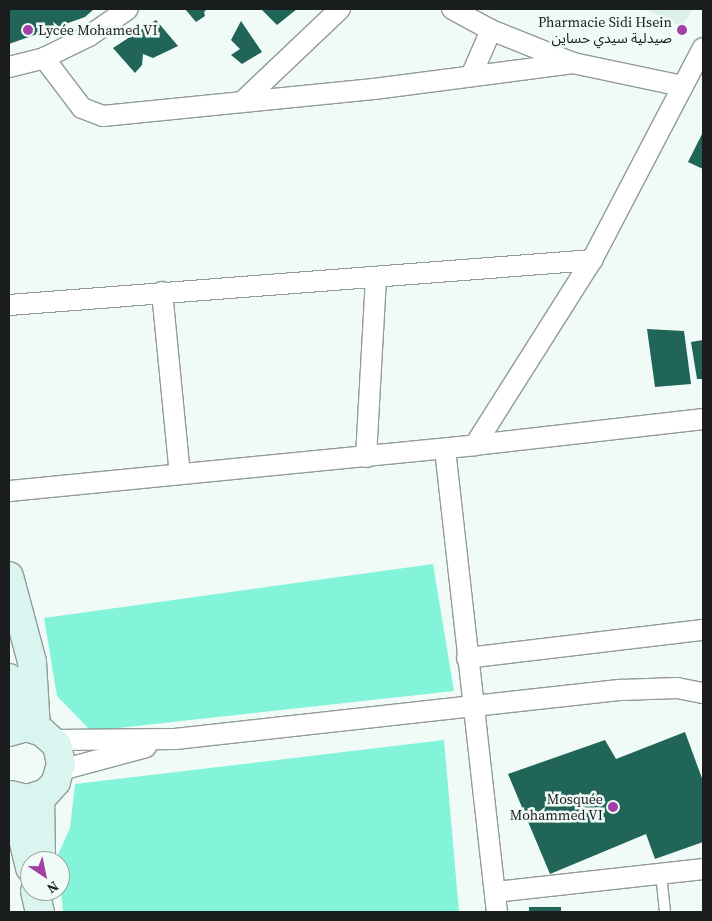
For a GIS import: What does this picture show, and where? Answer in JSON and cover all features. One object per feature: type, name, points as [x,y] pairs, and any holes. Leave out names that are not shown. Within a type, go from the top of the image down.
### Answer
[{"type":"main road","points":[[9,576],[32,662],[22,731]]},
{"type":"main road","points":[[9,652],[17,610]]},
{"type":"main road","points":[[9,678],[22,731],[59,751],[61,770],[53,785],[21,796]]},
{"type":"main road","points":[[21,796],[38,851]]},
{"type":"main road","points":[[21,796],[28,851]]},
{"type":"street","points":[[9,67],[44,58],[90,36],[128,9]]},
{"type":"street","points":[[242,102],[340,9]]},
{"type":"street","points":[[452,9],[491,30],[573,63],[682,86]]},
{"type":"street","points":[[471,76],[491,30]]},
{"type":"street","points":[[475,445],[592,260],[703,48]]},
{"type":"street","points":[[44,58],[82,108],[93,114],[103,116],[242,102],[573,63]]},
{"type":"street","points":[[9,305],[592,260]]},
{"type":"street","points":[[366,457],[376,277]]},
{"type":"street","points":[[162,292],[180,474]]},
{"type":"street","points":[[9,491],[366,457],[703,419]]},
{"type":"street","points":[[445,448],[472,705],[498,912]]},
{"type":"street","points":[[467,658],[703,630]]},
{"type":"street","points":[[61,770],[175,739],[621,690],[677,688],[703,693]]},
{"type":"street","points":[[22,731],[175,739]]},
{"type":"street","points":[[495,892],[703,869]]},
{"type":"lane","points":[[661,874],[665,912]]},
{"type":"shaded area","points":[[644,9],[693,9],[682,27]]},
{"type":"green space","points":[[433,564],[454,691],[91,731],[57,696],[44,618]]},
{"type":"green space","points":[[444,740],[459,912],[63,912],[62,901],[70,901],[70,851],[60,851],[70,828],[75,784]]},
{"type":"building","name":"Lycée Mohamed VI","points":[[9,9],[94,9],[85,17],[9,44]]},
{"type":"building","points":[[185,9],[207,9],[204,12],[205,16],[196,22]]},
{"type":"building","points":[[261,9],[297,9],[277,25]]},
{"type":"building","points":[[156,20],[178,46],[153,58],[143,54],[142,65],[135,73],[113,48]]},
{"type":"building","points":[[241,21],[262,52],[242,64],[231,55],[240,49],[231,40]]},
{"type":"building","points":[[703,132],[703,169],[688,162]]},
{"type":"building","points":[[647,329],[684,331],[691,384],[655,387]]},
{"type":"building","points":[[703,340],[703,379],[697,379],[691,342]]},
{"type":"building","name":"Mosquée Mohammed VI","points":[[685,732],[703,781],[703,842],[655,859],[646,834],[550,874],[508,774],[605,740],[616,759]]},
{"type":"building","points":[[529,907],[561,907],[561,912],[529,912]]},
{"type":"place","name":"Lycée Mohamed VI","points":[[28,30]]},
{"type":"place","name":"Pharmacie Sidi Hsein صيدلية سيدي حساين","points":[[682,30]]},
{"type":"place","name":"Mosquée Mohammed VI","points":[[613,807]]}]
